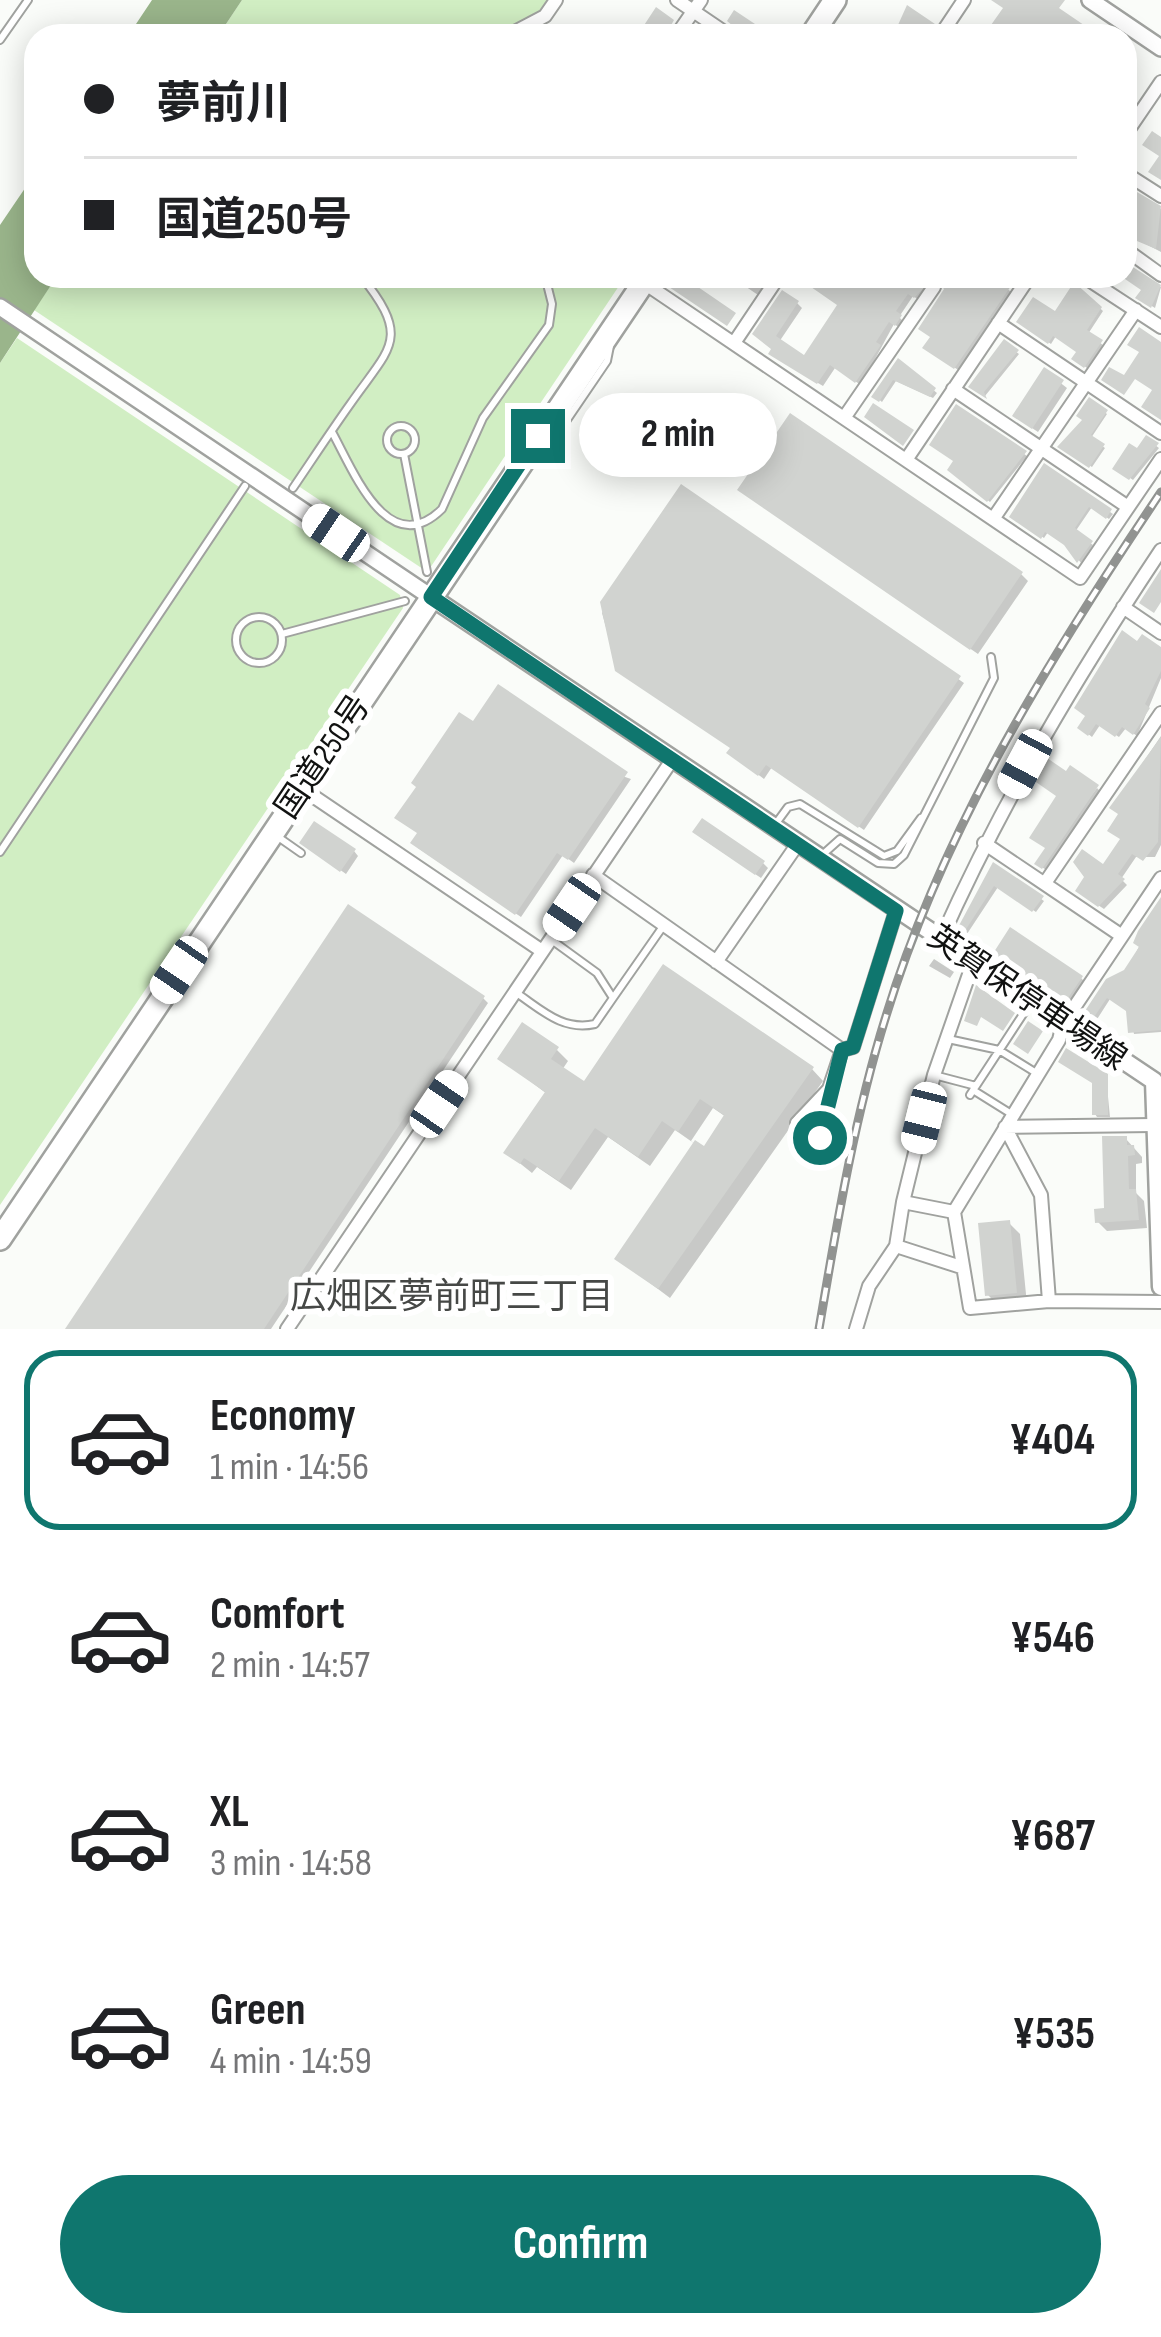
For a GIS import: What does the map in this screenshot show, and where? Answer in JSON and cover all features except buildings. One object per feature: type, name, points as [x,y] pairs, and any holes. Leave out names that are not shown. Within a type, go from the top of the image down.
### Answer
[{"type":"highway","name":"国道250号","points":[[0,1239],[636,288]]},
{"type":"main road","name":"英賀保停車場線","points":[[431,597],[1063,1024],[1158,1077],[1154,1125],[1161,1287]]},
{"type":"street","points":[[530,24],[545,16],[556,0]]},
{"type":"street","points":[[676,0],[697,6]]},
{"type":"street","points":[[1090,0],[1126,24]]},
{"type":"street","points":[[1137,117],[1161,82]]},
{"type":"street","points":[[656,288],[1080,578],[1161,459]]},
{"type":"street","points":[[734,343],[771,288]]},
{"type":"street","points":[[844,418],[933,288]]},
{"type":"street","points":[[906,460],[1022,288]]},
{"type":"street","points":[[1102,288],[1159,322]]},
{"type":"street","points":[[0,308],[431,597]]},
{"type":"street","points":[[993,519],[1136,310]]},
{"type":"street","points":[[998,323],[1161,434]]},
{"type":"street","points":[[953,389],[1129,507]]},
{"type":"street","points":[[940,940],[984,843],[1070,685],[1161,550]]},
{"type":"street","points":[[1123,607],[1161,633]]},
{"type":"street","points":[[1045,883],[1161,713]]},
{"type":"street","points":[[287,1329],[672,760]]},
{"type":"street","points":[[301,788],[546,945]]},
{"type":"street","points":[[984,843],[1122,936]]},
{"type":"street","points":[[716,962],[797,844]]},
{"type":"street","points":[[593,875],[842,1050]]},
{"type":"street","points":[[1161,878],[1063,1024],[1060,1040],[954,1212],[970,1308],[1049,1301],[1161,1302]]},
{"type":"street","points":[[842,1050],[853,1047],[896,911]]},
{"type":"street","points":[[856,1329],[869,1286],[896,1246],[934,1075],[973,963]]},
{"type":"street","points":[[829,1089],[842,1050]]},
{"type":"street","points":[[1009,1121],[1154,1125]]},
{"type":"street","points":[[1009,1121],[1041,1195],[1049,1301]]},
{"type":"street","points":[[903,1202],[954,1212]]},
{"type":"street","points":[[896,1246],[961,1267]]},
{"type":"lane","points":[[0,40],[28,0]]},
{"type":"lane","points":[[293,488],[386,363],[388,318],[370,288]]},
{"type":"lane","points":[[332,432],[377,512],[393,523],[418,525],[442,509],[483,418],[544,335],[552,304],[548,288]]},
{"type":"lane","points":[[397,426],[414,434],[412,448],[404,454],[390,450],[386,441],[397,426]]},
{"type":"lane","points":[[404,454],[427,572]]},
{"type":"lane","points":[[0,852],[245,486]]},
{"type":"lane","points":[[282,634],[405,601]]},
{"type":"lane","points":[[253,617],[274,621],[282,634],[280,650],[270,661],[254,663],[237,648],[237,632],[253,617]]},
{"type":"lane","points":[[772,828],[788,807],[800,804],[884,856],[897,851],[924,815],[994,678],[991,657]]},
{"type":"lane","points":[[819,859],[840,839],[878,862],[894,863],[920,832],[924,815]]},
{"type":"lane","points":[[281,839],[301,853]]},
{"type":"lane","points":[[514,992],[563,1024],[580,1028],[595,1024],[664,925]]},
{"type":"lane","points":[[546,945],[597,973],[613,998]]},
{"type":"lane","points":[[973,1090],[1031,1002]]},
{"type":"lane","points":[[946,1038],[1000,1050],[1038,1074]]},
{"type":"lane","points":[[934,1075],[973,1090],[1009,1121]]},
{"type":"shaded area","points":[[152,0],[242,0],[226,24],[136,24]]},
{"type":"shaded area","points":[[242,0],[547,0],[538,14],[519,24],[226,24]]},
{"type":"shaded area","points":[[24,190],[24,288],[49,288],[0,363],[0,225]]},
{"type":"shaded area","points":[[49,288],[618,288],[430,568],[423,569],[34,310]]},
{"type":"shaded area","points":[[17,338],[400,595],[403,608],[0,1205],[0,363]]},
{"type":"railway","points":[[819,1329],[847,1171],[875,1055],[938,877],[1041,680],[1161,492]]},
{"type":"district","name":"広畑区夢前町三丁目","points":[[452,1297]]},
{"type":"route","points":[[538,436],[431,597],[896,911],[853,1047],[842,1050],[820,1138]]}]
